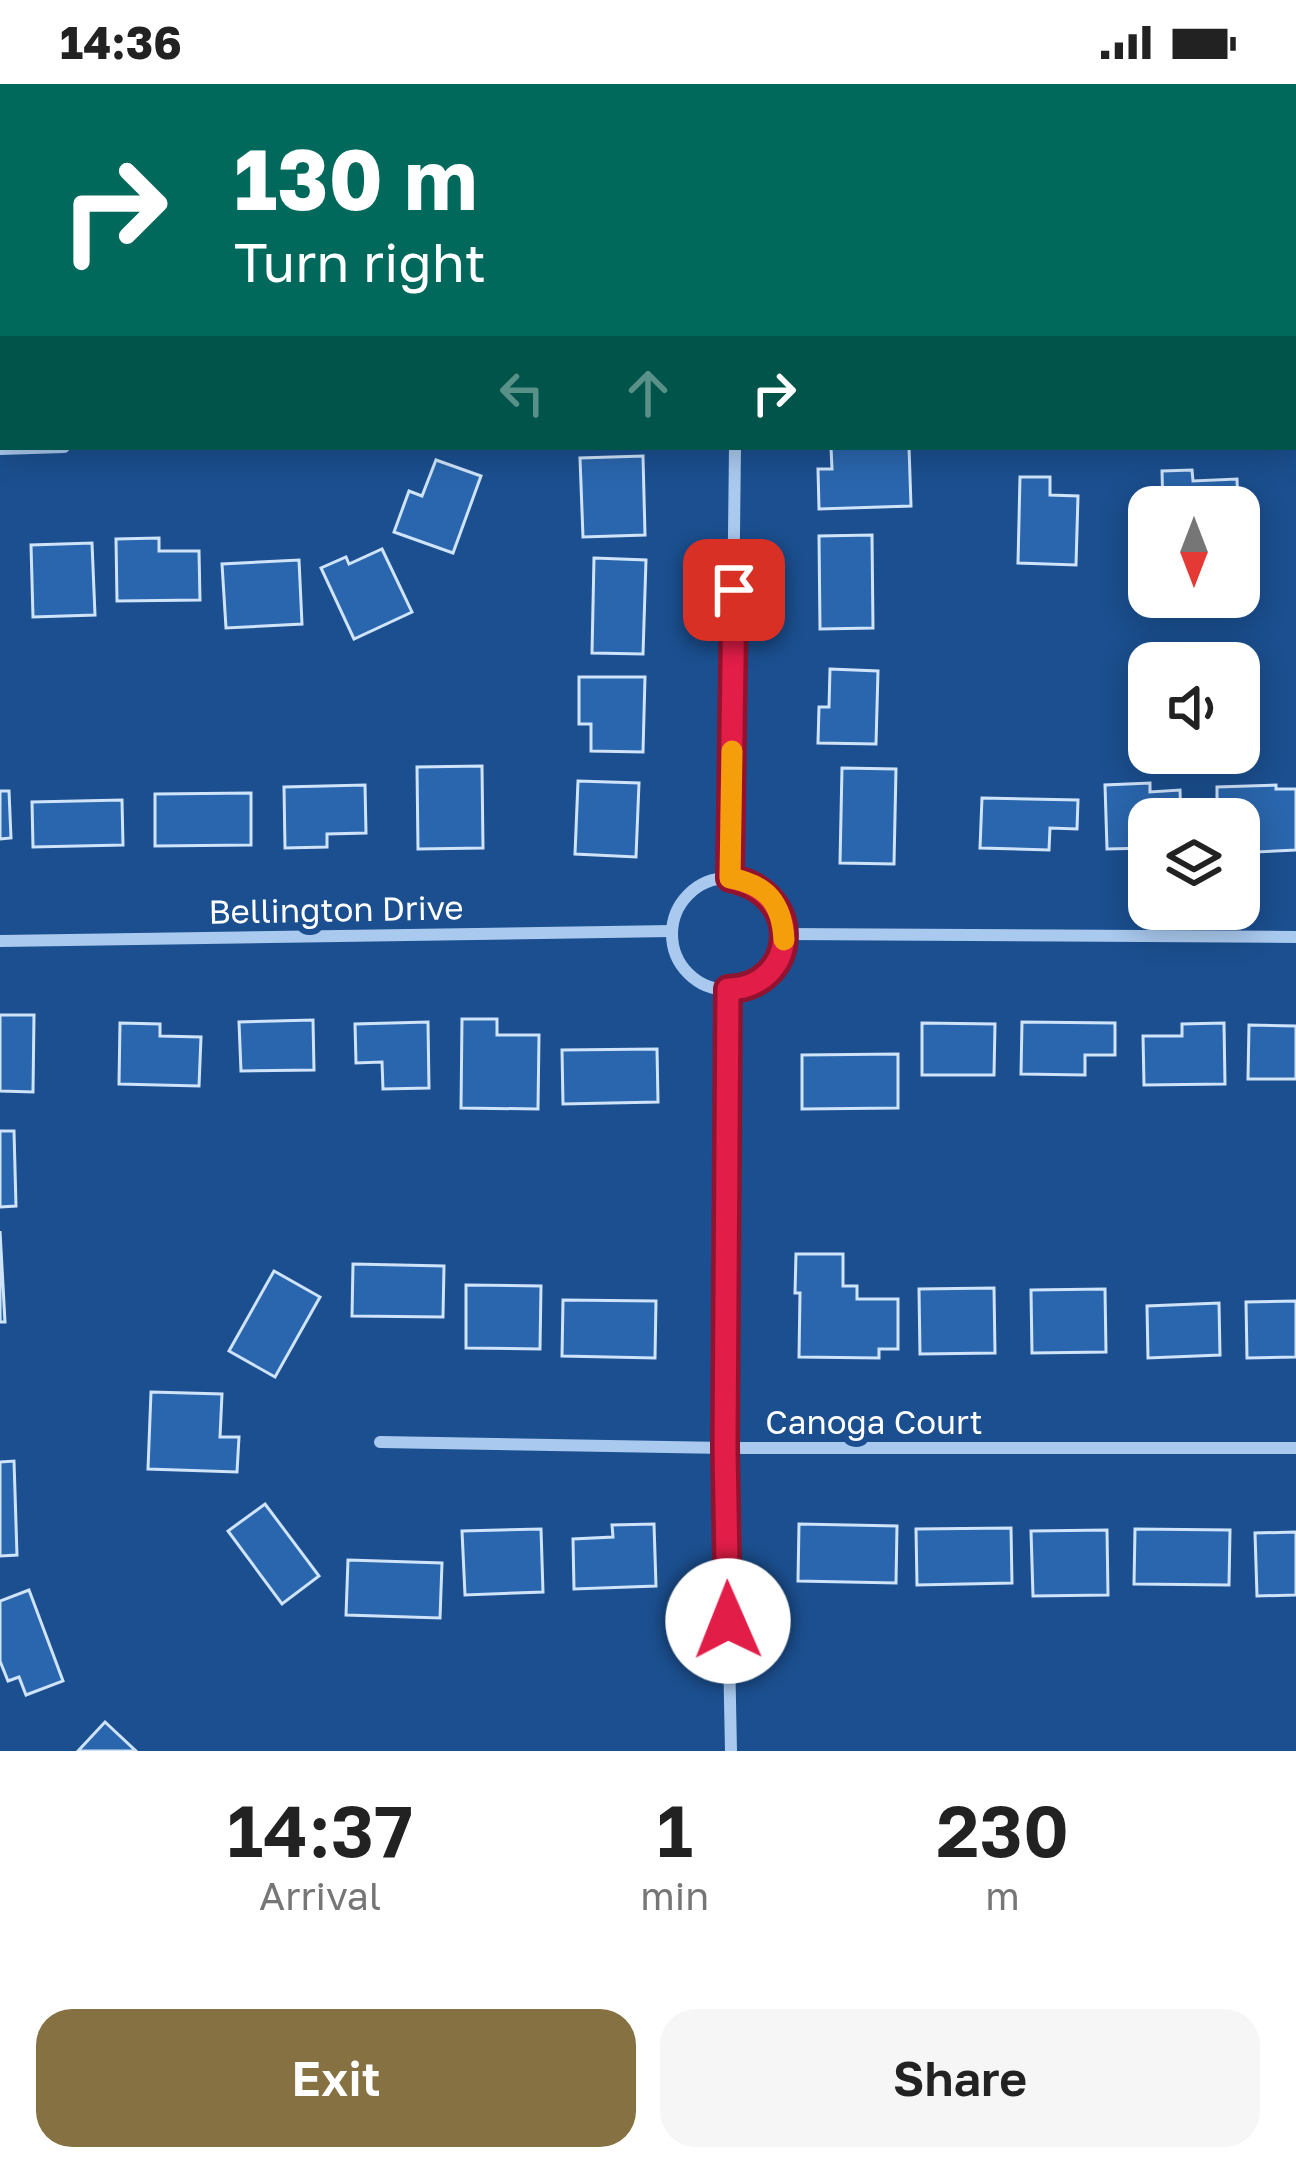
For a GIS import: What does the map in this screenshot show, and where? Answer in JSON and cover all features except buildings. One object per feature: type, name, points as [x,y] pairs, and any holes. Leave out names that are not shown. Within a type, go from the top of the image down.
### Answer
[{"type":"street","points":[[730,878],[735,450]]},
{"type":"street","points":[[730,878],[748,881],[764,891],[776,905],[784,934],[768,974],[753,984],[717,989],[685,970],[675,954],[672,932],[682,902],[695,888],[730,878]]},
{"type":"street","name":"Bellington Drive","points":[[0,940],[672,932]]},
{"type":"street","points":[[784,934],[1296,937]]},
{"type":"street","points":[[728,989],[725,1448],[730,1751]]},
{"type":"street","name":"Canoga Court","points":[[380,1442],[725,1448],[1296,1448]]},
{"type":"slow traffic","points":[[732,751],[730,878],[748,881],[764,891],[783,922],[784,940]]},
{"type":"route","points":[[728,1621],[728,989],[753,984],[768,974],[784,941],[776,905],[748,881],[730,878],[734,590]]}]
